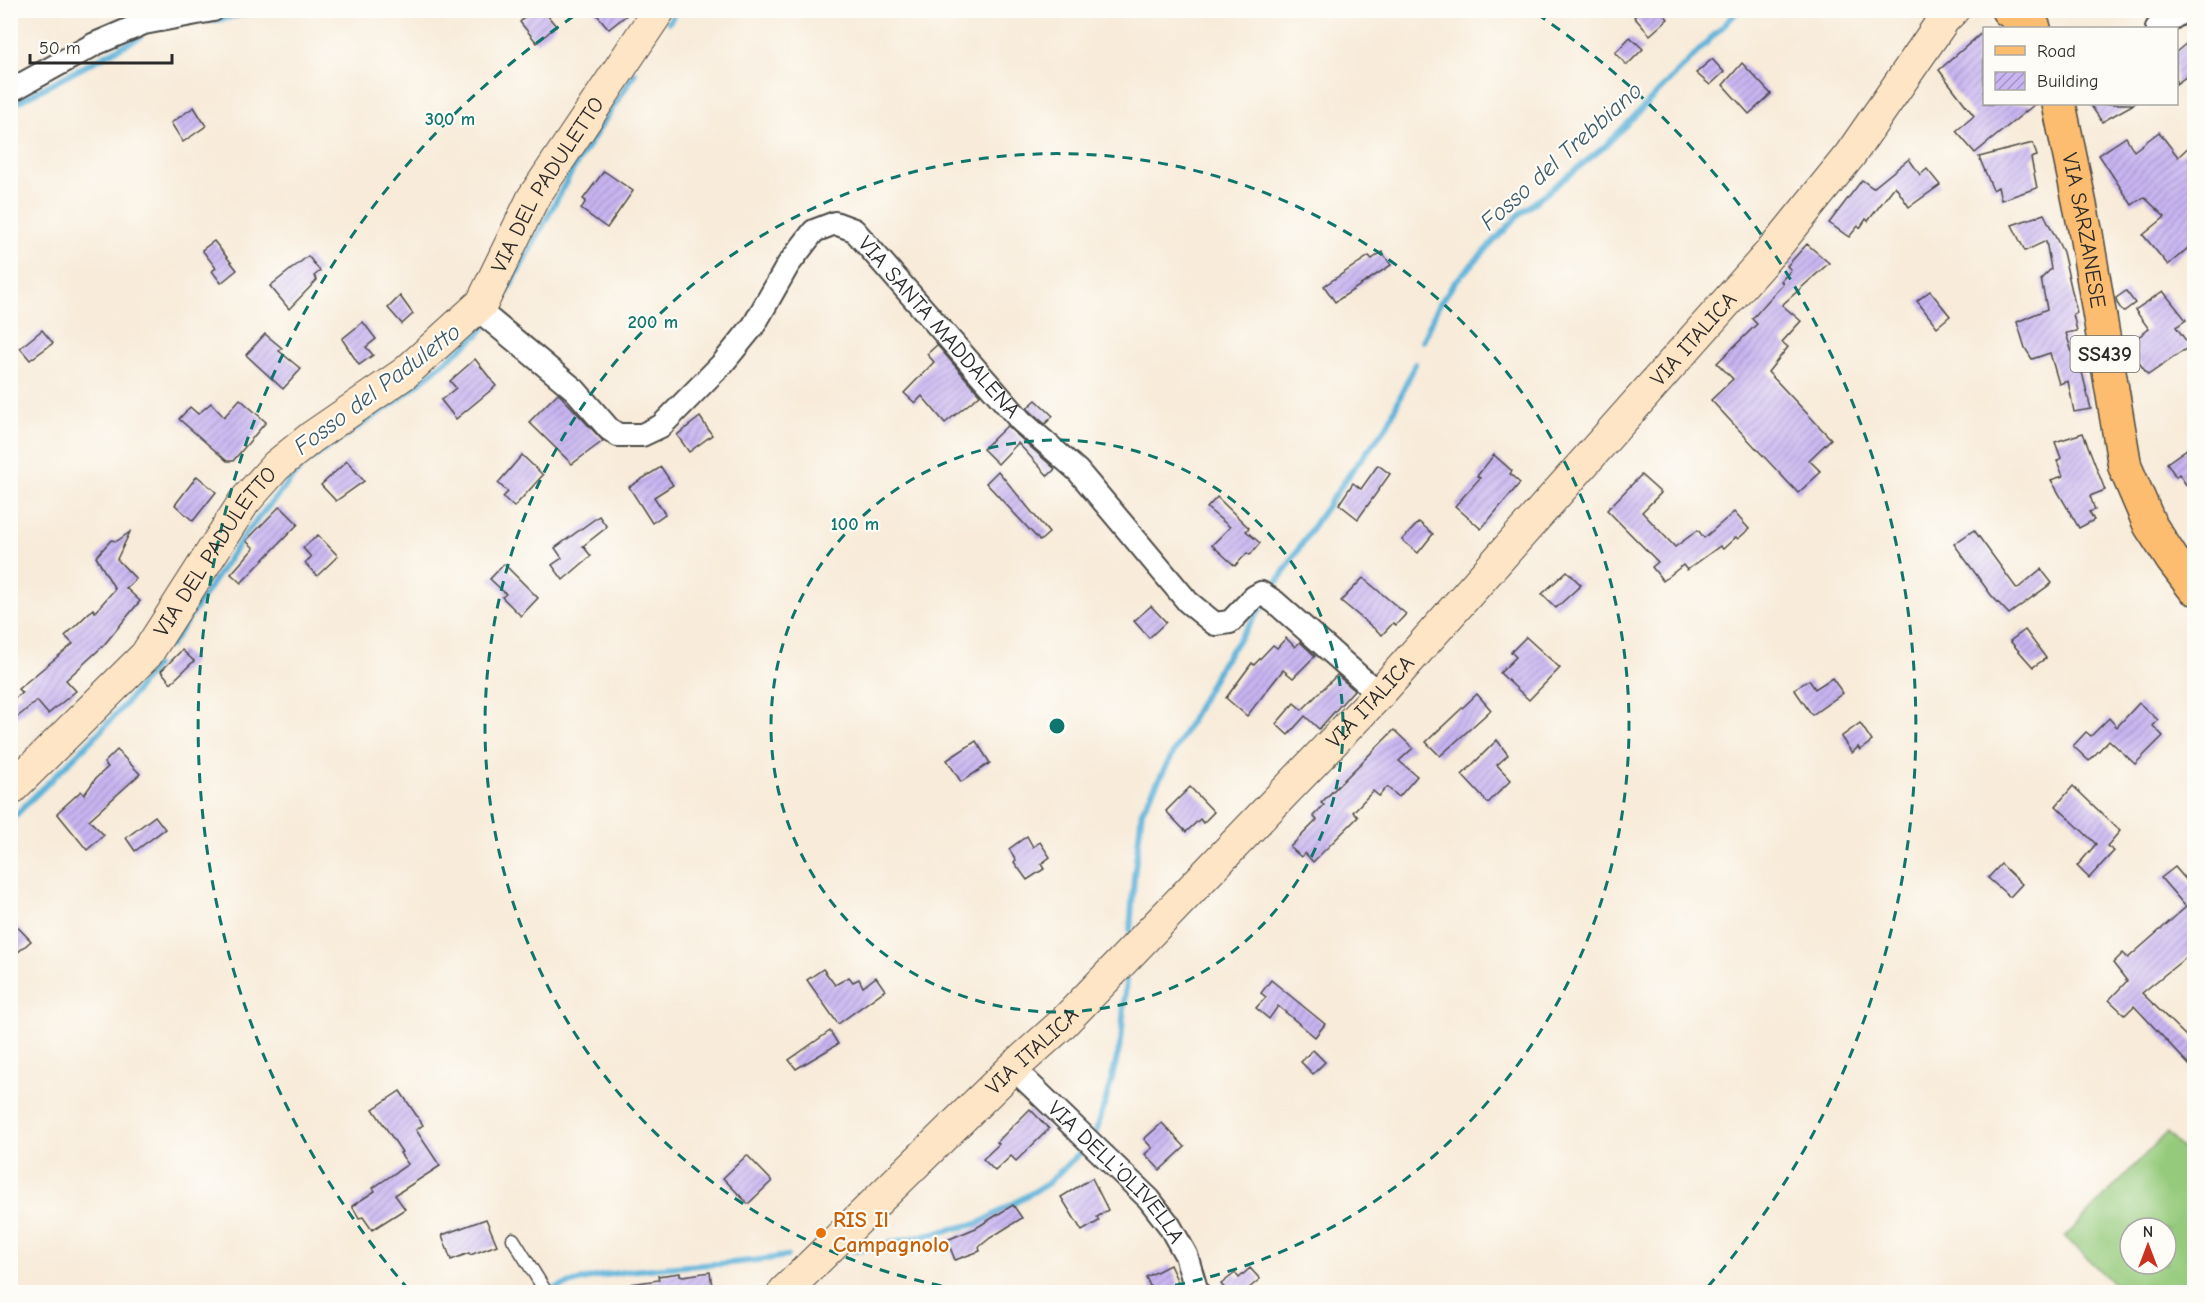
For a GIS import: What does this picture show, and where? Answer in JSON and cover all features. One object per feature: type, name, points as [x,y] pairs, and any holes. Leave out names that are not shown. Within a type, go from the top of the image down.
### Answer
[{"type":"main road","name":"VIA DEL PADULETTO","points":[[10,790],[146,655],[244,502],[276,466],[312,437],[485,316],[482,303],[533,198],[659,10]]},
{"type":"main road","name":"VIA ITALICA","points":[[1910,67],[1922,10]]},
{"type":"main road","name":"VIA ITALICA","points":[[784,1293],[1013,1068],[1061,1025],[1379,693],[1778,243],[1850,155],[1944,19],[1953,10]]},
{"type":"main road","points":[[2008,10],[2034,27]]},
{"type":"main road","points":[[2028,10],[2035,27]]},
{"type":"main road","name":"VIA SARZANESE","points":[[2059,105],[2082,211],[2125,467],[2150,525],[2194,588]]},
{"type":"street","points":[[10,91],[139,17],[213,10]]},
{"type":"street","points":[[2159,27],[2185,10]]},
{"type":"street","name":"VIA SANTA MADDALENA","points":[[485,316],[575,390],[609,429],[618,435],[642,435],[661,426],[723,363],[754,325],[788,265],[814,231],[835,224],[854,230],[1021,421],[1078,471],[1188,602],[1215,624],[1230,622],[1254,597],[1268,598],[1379,693]]},
{"type":"street","name":"VIA DELL'OLIVELLA","points":[[1013,1068],[1149,1200],[1169,1225],[1186,1255],[1197,1293]]},
{"type":"lane","points":[[513,1239],[543,1288]]},
{"type":"green space","points":[[2166,1133],[2194,1161],[2194,1292],[2122,1292],[2065,1237]]},
{"type":"building","points":[[532,10],[543,10],[556,26],[537,43],[520,22]]},
{"type":"building","points":[[593,10],[633,10],[609,29]]},
{"type":"building","points":[[1642,10],[1660,10],[1668,19],[1650,35],[1634,17]]},
{"type":"building","points":[[1983,32],[1983,105],[2034,105],[1975,153],[1956,131],[1974,116],[1939,70]]},
{"type":"building","points":[[1630,37],[1643,49],[1627,65],[1615,53]]},
{"type":"building","points":[[2194,37],[2194,71],[2178,83],[2178,50]]},
{"type":"building","points":[[1712,59],[1724,72],[1710,85],[1696,73]]},
{"type":"building","points":[[1742,63],[1771,94],[1749,114],[1723,85]]},
{"type":"building","points":[[2091,105],[2132,105],[2102,122]]},
{"type":"building","points":[[194,107],[206,126],[183,142],[171,123]]},
{"type":"building","points":[[2159,132],[2178,157],[2194,142],[2194,243],[2168,265],[2143,235],[2165,217],[2144,197],[2132,205],[2099,155],[2126,137],[2134,151]]},
{"type":"building","points":[[2033,143],[2037,156],[2031,158],[2037,188],[2001,200],[1998,187],[1993,190],[1979,157]]},
{"type":"building","points":[[1909,159],[1920,175],[1927,169],[1940,185],[1909,207],[1895,186],[1868,221],[1866,219],[1860,228],[1858,226],[1849,237],[1829,223],[1862,180],[1873,188]]},
{"type":"building","points":[[604,171],[633,191],[607,228],[581,209],[586,201],[583,199]]},
{"type":"building","points":[[2044,214],[2063,252],[2077,313],[2073,314],[2077,331],[2066,333],[2076,365],[2080,364],[2091,409],[2074,412],[2068,381],[2059,384],[2050,353],[2032,359],[2025,348],[2017,322],[2047,309],[2041,279],[2051,269],[2046,241],[2025,251],[2012,225]]},
{"type":"building","points":[[214,241],[237,270],[221,283],[212,271],[216,268],[202,250]]},
{"type":"building","points":[[1807,244],[1829,263],[1782,305],[1801,321],[1782,342],[1788,347],[1768,372],[1831,439],[1809,460],[1821,472],[1798,493],[1711,400],[1733,379],[1717,363],[1757,324],[1752,319],[1783,284],[1781,281],[1791,270],[1787,266]]},
{"type":"building","points":[[1382,252],[1391,265],[1335,302],[1324,286],[1369,256],[1372,259]]},
{"type":"building","points":[[308,256],[320,271],[314,276],[317,280],[289,309],[270,286]]},
{"type":"building","points":[[1930,291],[1950,316],[1937,327],[1917,301]]},
{"type":"building","points":[[2126,291],[2135,303],[2123,312],[2116,298]]},
{"type":"building","points":[[2163,291],[2186,320],[2176,327],[2190,346],[2148,375],[2134,356],[2138,354],[2130,343],[2149,329],[2135,310]]},
{"type":"building","points":[[400,296],[413,314],[402,324],[388,308]]},
{"type":"building","points":[[363,322],[376,339],[366,347],[373,355],[359,365],[342,339]]},
{"type":"building","points":[[42,330],[53,343],[30,360],[20,348]]},
{"type":"building","points":[[265,334],[282,348],[279,351],[301,369],[283,389],[246,355]]},
{"type":"building","points":[[937,345],[980,395],[945,423],[922,396],[915,403],[904,393],[934,362],[927,354]]},
{"type":"building","points":[[475,359],[496,386],[456,419],[441,400],[456,388],[450,381]]},
{"type":"building","points":[[558,393],[603,441],[572,464],[529,422]]},
{"type":"building","points":[[240,399],[266,422],[233,461],[227,461],[179,419],[190,407],[198,414],[211,403],[224,417]]},
{"type":"building","points":[[1036,400],[1053,416],[1045,424],[1027,408]]},
{"type":"building","points":[[700,417],[712,435],[689,452],[677,435]]},
{"type":"building","points":[[1007,426],[1055,469],[1048,476],[1018,443],[998,464],[983,449]]},
{"type":"building","points":[[2083,433],[2105,490],[2090,496],[2095,510],[2089,512],[2094,520],[2079,528],[2051,480],[2063,476],[2057,461],[2061,458],[2055,442]]},
{"type":"building","points":[[2194,444],[2194,497],[2179,474],[2176,477],[2167,463]]},
{"type":"building","points":[[522,455],[543,475],[514,507],[503,497],[508,492],[498,483]]},
{"type":"building","points":[[1494,455],[1512,471],[1510,474],[1520,483],[1481,529],[1455,506],[1480,478],[1477,476]]},
{"type":"building","points":[[347,461],[364,481],[336,501],[321,485]]},
{"type":"building","points":[[1378,465],[1390,474],[1358,519],[1339,504],[1353,483],[1361,489]]},
{"type":"building","points":[[661,467],[673,485],[654,497],[665,514],[652,523],[629,487]]},
{"type":"building","points":[[998,471],[1049,533],[1040,541],[986,483]]},
{"type":"building","points":[[1641,475],[1661,493],[1642,512],[1675,547],[1698,530],[1704,538],[1734,512],[1749,529],[1723,549],[1720,546],[1687,570],[1683,565],[1663,581],[1652,567],[1658,562],[1607,510]]},
{"type":"building","points":[[197,476],[216,492],[193,521],[175,505]]},
{"type":"building","points":[[1217,497],[1249,528],[1246,531],[1260,543],[1250,555],[1247,553],[1235,566],[1212,545],[1230,527],[1207,508]]},
{"type":"building","points":[[280,506],[298,524],[241,583],[231,574],[254,548],[246,541]]},
{"type":"building","points":[[599,516],[607,527],[583,546],[591,556],[563,580],[552,565],[562,558],[555,548]]},
{"type":"building","points":[[1419,522],[1433,534],[1418,553],[1402,540]]},
{"type":"building","points":[[1974,530],[2017,589],[2041,569],[2052,583],[2009,614],[1991,595],[1954,544]]},
{"type":"building","points":[[130,532],[117,559],[136,579],[126,588],[140,601],[103,646],[66,680],[76,691],[48,714],[37,701],[10,723],[10,702],[22,693],[18,689],[73,644],[65,636],[93,609],[95,612],[115,589],[96,557],[111,540],[117,541]]},
{"type":"building","points":[[318,535],[338,556],[317,576],[305,563],[311,557],[303,548]]},
{"type":"building","points":[[504,564],[538,598],[521,616],[502,597],[506,594],[490,579]]},
{"type":"building","points":[[1567,571],[1581,585],[1556,608],[1542,594]]},
{"type":"building","points":[[1363,578],[1406,614],[1382,635],[1341,601]]},
{"type":"building","points":[[1151,606],[1166,622],[1149,638],[1134,621]]},
{"type":"building","points":[[2025,630],[2046,658],[2033,667],[2010,641]]},
{"type":"building","points":[[1526,637],[1560,668],[1529,700],[1500,673],[1516,657],[1511,652]]},
{"type":"building","points":[[1286,638],[1295,647],[1300,642],[1315,656],[1293,678],[1283,670],[1247,716],[1226,698],[1252,663],[1254,665],[1273,645],[1277,648]]},
{"type":"building","points":[[182,650],[194,661],[171,683],[161,671]]},
{"type":"building","points":[[1337,675],[1354,690],[1319,729],[1305,716],[1288,735],[1276,724],[1294,703],[1302,710]]},
{"type":"building","points":[[1832,678],[1843,693],[1812,715],[1794,689],[1809,680],[1815,689]]},
{"type":"building","points":[[1477,694],[1491,710],[1440,756],[1426,742]]},
{"type":"building","points":[[2139,703],[2158,720],[2153,726],[2163,736],[2135,764],[2109,740],[2089,761],[2073,746],[2086,732],[2091,736],[2109,718],[2117,727]]},
{"type":"building","points":[[1860,723],[1872,741],[1860,750],[1858,747],[1852,753],[1841,737]]},
{"type":"building","points":[[1394,730],[1413,748],[1399,761],[1417,776],[1399,797],[1387,787],[1379,796],[1373,791],[1353,812],[1358,817],[1313,862],[1305,853],[1301,857],[1290,847],[1317,820],[1313,816],[1324,805],[1321,803]]},
{"type":"building","points":[[1497,740],[1508,755],[1497,765],[1511,780],[1488,803],[1462,775]]},
{"type":"building","points":[[976,741],[990,763],[961,782],[947,760]]},
{"type":"building","points":[[117,750],[140,774],[89,820],[104,835],[87,850],[57,813],[81,791],[84,795],[96,778],[108,767],[104,763]]},
{"type":"building","points":[[2073,786],[2120,831],[2107,846],[2114,851],[2089,878],[2077,866],[2096,844],[2056,806]]},
{"type":"building","points":[[1190,787],[1214,812],[1203,823],[1200,819],[1186,832],[1166,811]]},
{"type":"building","points":[[155,816],[165,829],[135,851],[126,838]]},
{"type":"building","points":[[1027,836],[1033,847],[1040,842],[1050,857],[1041,864],[1044,869],[1027,880],[1014,862],[1016,860],[1009,849]]},
{"type":"building","points":[[2001,864],[2022,884],[2010,897],[1988,878]]},
{"type":"building","points":[[2175,867],[2194,889],[2194,951],[2142,993],[2194,1044],[2194,1070],[2134,1006],[2125,1015],[2109,1000],[2127,981],[2113,963],[2123,953],[2128,958],[2186,907],[2161,878]]},
{"type":"building","points":[[10,919],[31,941],[10,959]]},
{"type":"building","points":[[823,969],[835,985],[849,977],[853,982],[859,979],[863,987],[876,977],[885,990],[838,1024],[807,980]]},
{"type":"building","points":[[1271,980],[1325,1024],[1315,1037],[1278,1006],[1269,1019],[1256,1008],[1266,997],[1261,993]]},
{"type":"building","points":[[830,1031],[838,1044],[796,1069],[789,1060]]},
{"type":"building","points":[[1313,1050],[1325,1062],[1313,1074],[1301,1062]]},
{"type":"building","points":[[400,1091],[423,1125],[416,1130],[440,1166],[395,1195],[405,1209],[372,1230],[363,1217],[359,1218],[352,1206],[375,1191],[373,1188],[408,1164],[373,1109]]},
{"type":"building","points":[[1030,1109],[1049,1129],[1016,1161],[1011,1156],[995,1171],[983,1159]]},
{"type":"building","points":[[1162,1123],[1185,1147],[1160,1170],[1145,1154],[1152,1148],[1144,1139]]},
{"type":"building","points":[[747,1155],[772,1181],[748,1204],[723,1178]]},
{"type":"building","points":[[1092,1178],[1108,1210],[1097,1217],[1099,1221],[1082,1231],[1061,1197]]},
{"type":"building","points":[[1013,1205],[1022,1218],[990,1238],[979,1247],[980,1251],[955,1260],[947,1240],[976,1228]]},
{"type":"building","points":[[486,1219],[497,1245],[451,1260],[442,1235]]},
{"type":"building","points":[[1170,1265],[1183,1293],[1153,1293],[1146,1277]]},
{"type":"building","points":[[1250,1268],[1260,1279],[1248,1289],[1252,1293],[1223,1293],[1226,1290],[1221,1284],[1235,1273],[1239,1278]]},
{"type":"building","points":[[710,1272],[713,1293],[632,1293],[631,1284],[659,1280],[658,1276],[680,1273],[683,1276]]},
{"type":"waterway","points":[[210,21],[265,10]]},
{"type":"waterway","name":"Fosso del Paduletto","points":[[669,22],[677,10]]},
{"type":"waterway","name":"Fosso del Trebbiano","points":[[1423,341],[1437,308],[1455,282],[1520,214],[1604,147],[1739,10]]},
{"type":"waterway","points":[[10,106],[140,37]]},
{"type":"waterway","name":"Fosso del Paduletto","points":[[494,312],[572,171],[635,73]]},
{"type":"waterway","name":"Fosso del Paduletto","points":[[170,646],[246,533],[304,464],[398,400],[479,334],[487,323]]},
{"type":"waterway","name":"Fosso del Trebbiano","points":[[1274,587],[1318,519],[1387,426],[1415,364]]},
{"type":"waterway","name":"Fosso del Trebbiano","points":[[1130,931],[1142,811],[1222,663],[1265,603]]},
{"type":"waterway","name":"Fosso del Paduletto","points":[[10,821],[122,708],[155,666]]},
{"type":"waterway","name":"Fosso del Trebbiano","points":[[1096,1132],[1121,1042],[1126,980]]},
{"type":"waterway","name":"Fosso del Trebbiano","points":[[854,1251],[980,1223],[1047,1184],[1084,1149]]},
{"type":"waterway","name":"Fosso del Trebbiano","points":[[545,1292],[590,1278],[636,1270],[731,1263],[787,1256]]},
{"type":"place","name":"RIS Il Campagnolo","points":[[821,1233]]}]
